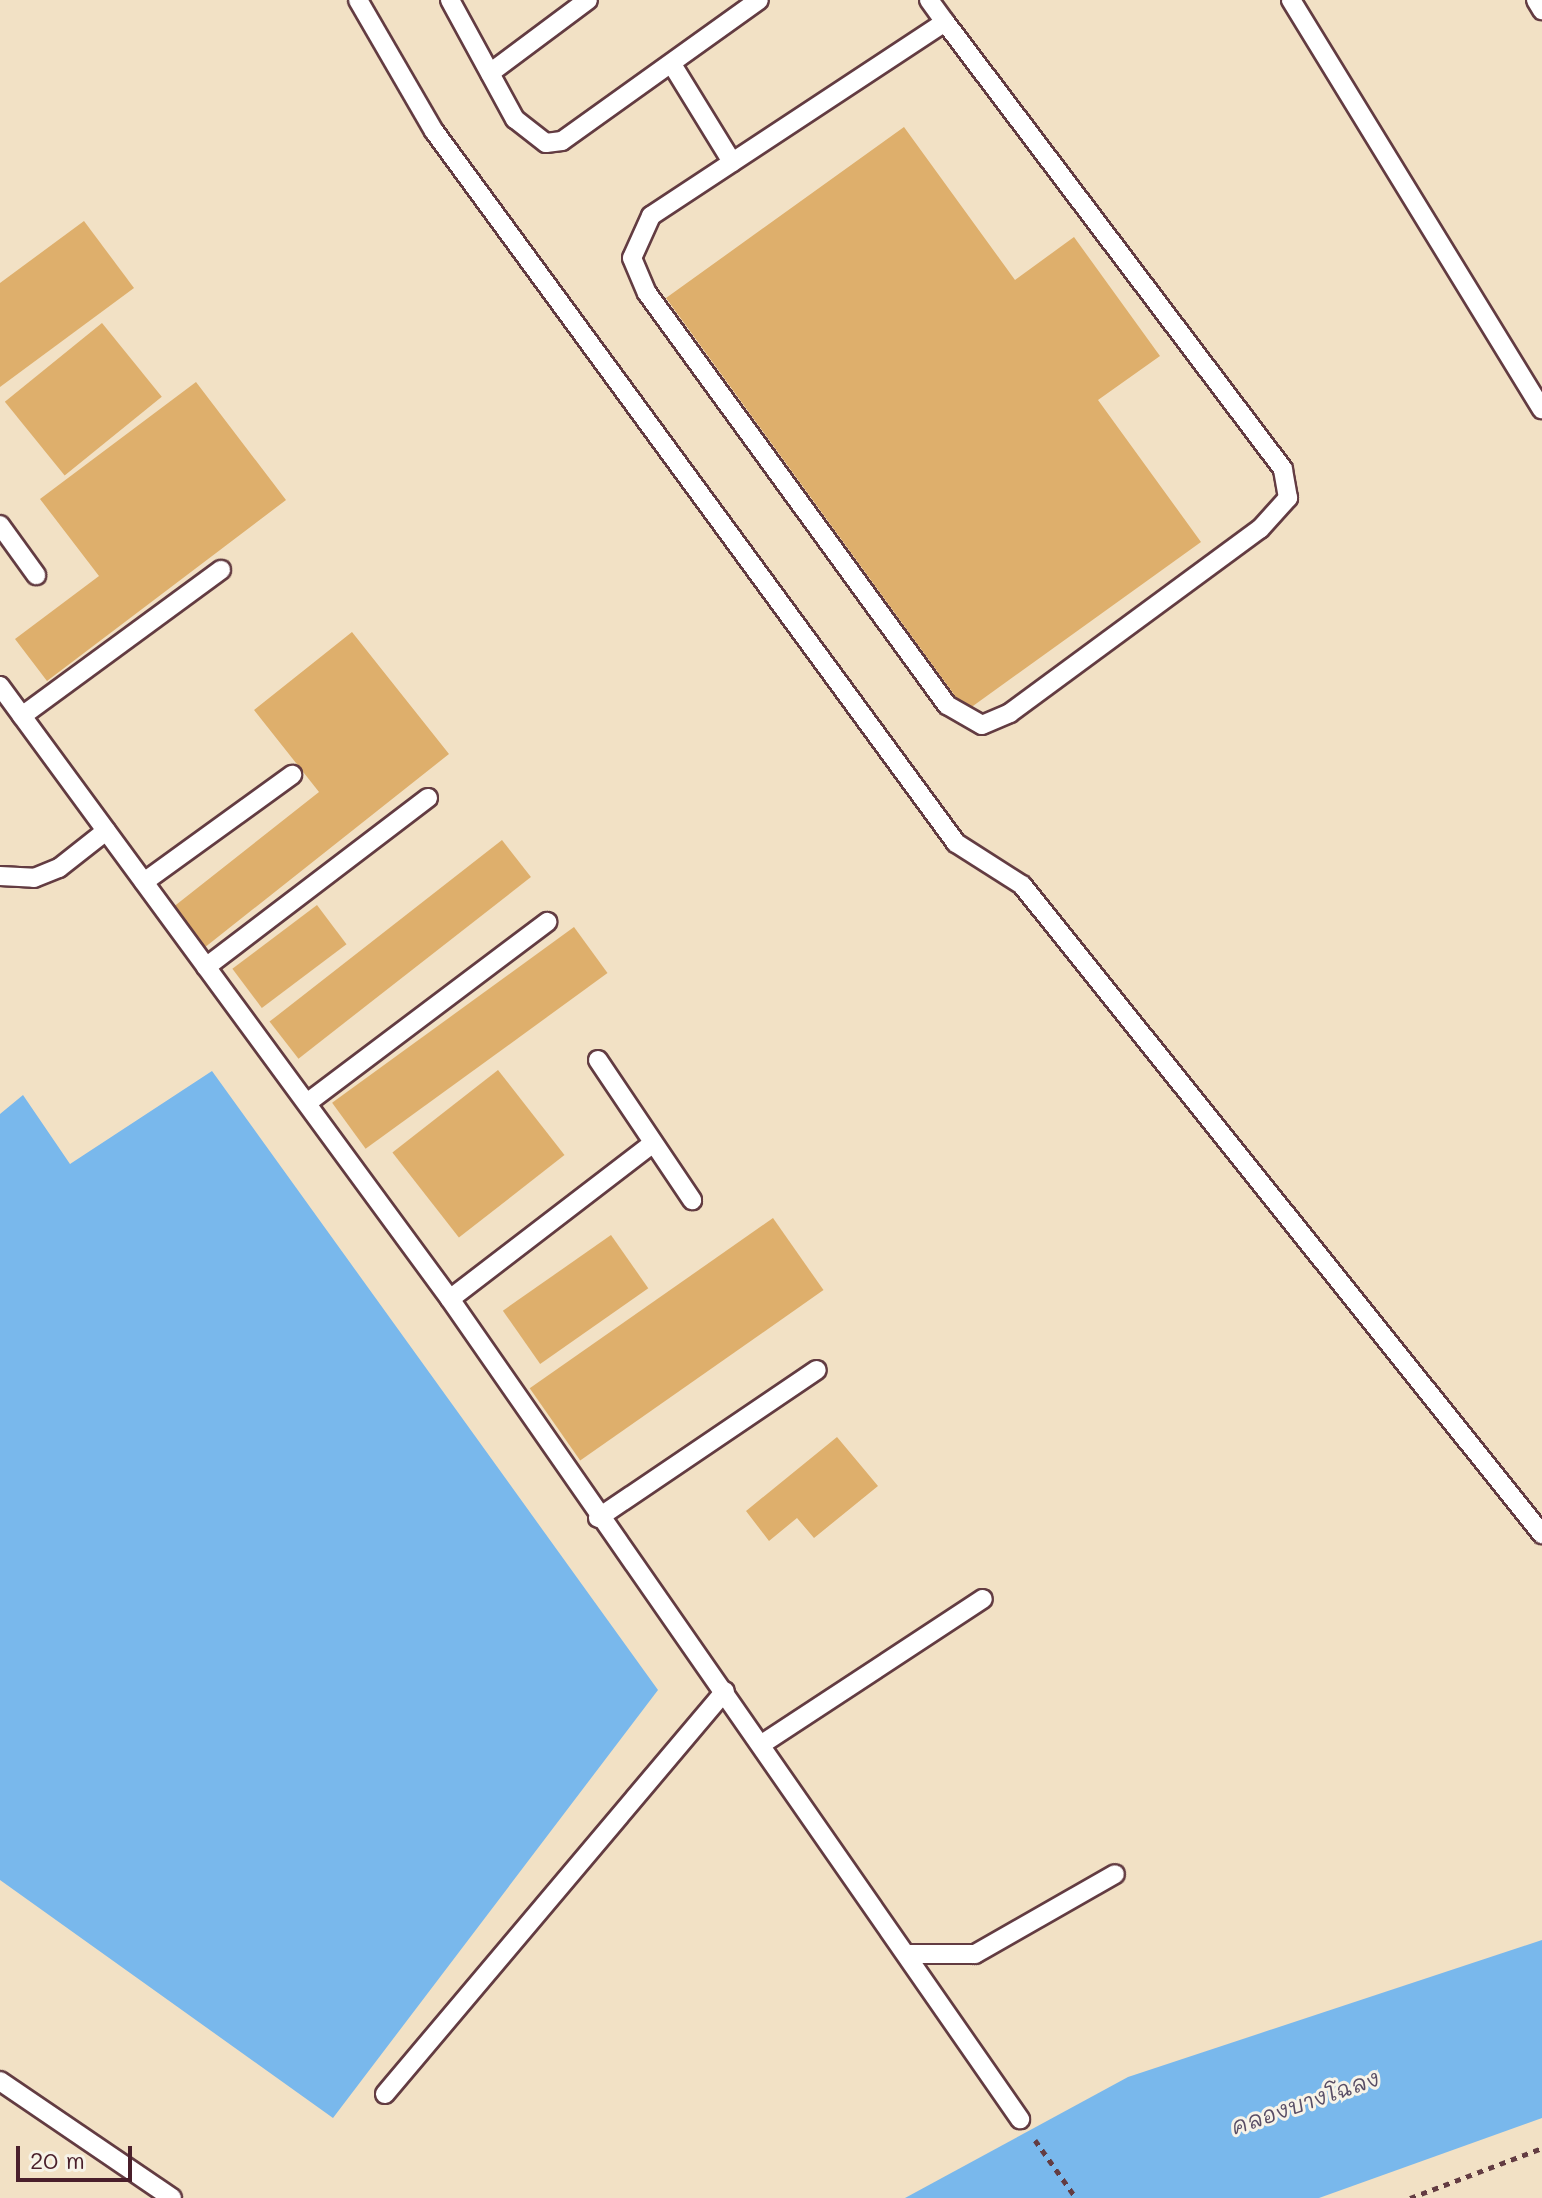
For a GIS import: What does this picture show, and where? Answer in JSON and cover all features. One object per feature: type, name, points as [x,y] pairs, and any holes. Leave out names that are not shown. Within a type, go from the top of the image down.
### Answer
[{"type":"lane","points":[[358,0],[434,131],[956,843],[1022,885],[1542,1534]]},
{"type":"lane","points":[[450,0],[515,119],[546,143],[562,141],[673,66],[759,0]]},
{"type":"lane","points":[[490,73],[588,0]]},
{"type":"lane","points":[[929,0],[1283,469],[1288,498],[1260,529],[1010,713],[982,725],[947,705],[647,293],[632,258],[651,216],[945,22]]},
{"type":"lane","points":[[1291,0],[1542,409]]},
{"type":"lane","points":[[1536,0],[1542,10]]},
{"type":"lane","points":[[673,66],[732,162]]},
{"type":"lane","points":[[0,525],[36,575]]},
{"type":"lane","points":[[22,716],[221,570]]},
{"type":"lane","points":[[0,686],[450,1299],[598,1518],[725,1691],[1020,2119]]},
{"type":"lane","points":[[144,882],[292,775]]},
{"type":"lane","points":[[206,967],[428,798]]},
{"type":"lane","points":[[0,876],[34,878],[59,868],[106,831]]},
{"type":"lane","points":[[307,1103],[547,922]]},
{"type":"lane","points":[[598,1060],[692,1200]]},
{"type":"lane","points":[[450,1299],[653,1143]]},
{"type":"lane","points":[[598,1518],[817,1370]]},
{"type":"lane","points":[[762,1744],[983,1599]]},
{"type":"lane","points":[[385,2094],[725,1691]]},
{"type":"lane","points":[[907,1954],[975,1954],[1115,1874]]},
{"type":"lane","points":[[0,2081],[172,2198]]},
{"type":"path","points":[[1020,2119],[1076,2198]]},
{"type":"path","points":[[1410,2198],[1542,2148]]},
{"type":"water","points":[[212,1071],[658,1690],[333,2118],[0,1880],[0,1114],[23,1095],[70,1164]]},
{"type":"water","name":"คลองบางโฉลง","points":[[1542,1940],[1542,2118],[1319,2198],[905,2198],[1128,2077]]},
{"type":"building","points":[[904,127],[1015,280],[1074,237],[1160,356],[1098,400],[1201,542],[966,711],[666,298]]},
{"type":"building","points":[[84,221],[134,288],[0,387],[0,283]]},
{"type":"building","points":[[102,323],[162,397],[65,475],[5,402]]},
{"type":"building","points":[[196,382],[286,500],[47,681],[15,639],[99,576],[40,499]]},
{"type":"building","points":[[352,632],[449,754],[204,948],[172,908],[319,792],[254,710]]},
{"type":"building","points":[[502,840],[531,877],[298,1059],[270,1022]]},
{"type":"building","points":[[317,905],[346,944],[262,1008],[232,969]]},
{"type":"building","points":[[574,927],[608,973],[366,1149],[332,1103]]},
{"type":"building","points":[[498,1070],[564,1155],[459,1238],[392,1152]]},
{"type":"building","points":[[773,1218],[823,1290],[580,1460],[530,1388]]},
{"type":"building","points":[[611,1235],[648,1288],[540,1364],[503,1311]]},
{"type":"building","points":[[837,1437],[878,1486],[814,1538],[797,1518],[769,1541],[746,1511]]}]
